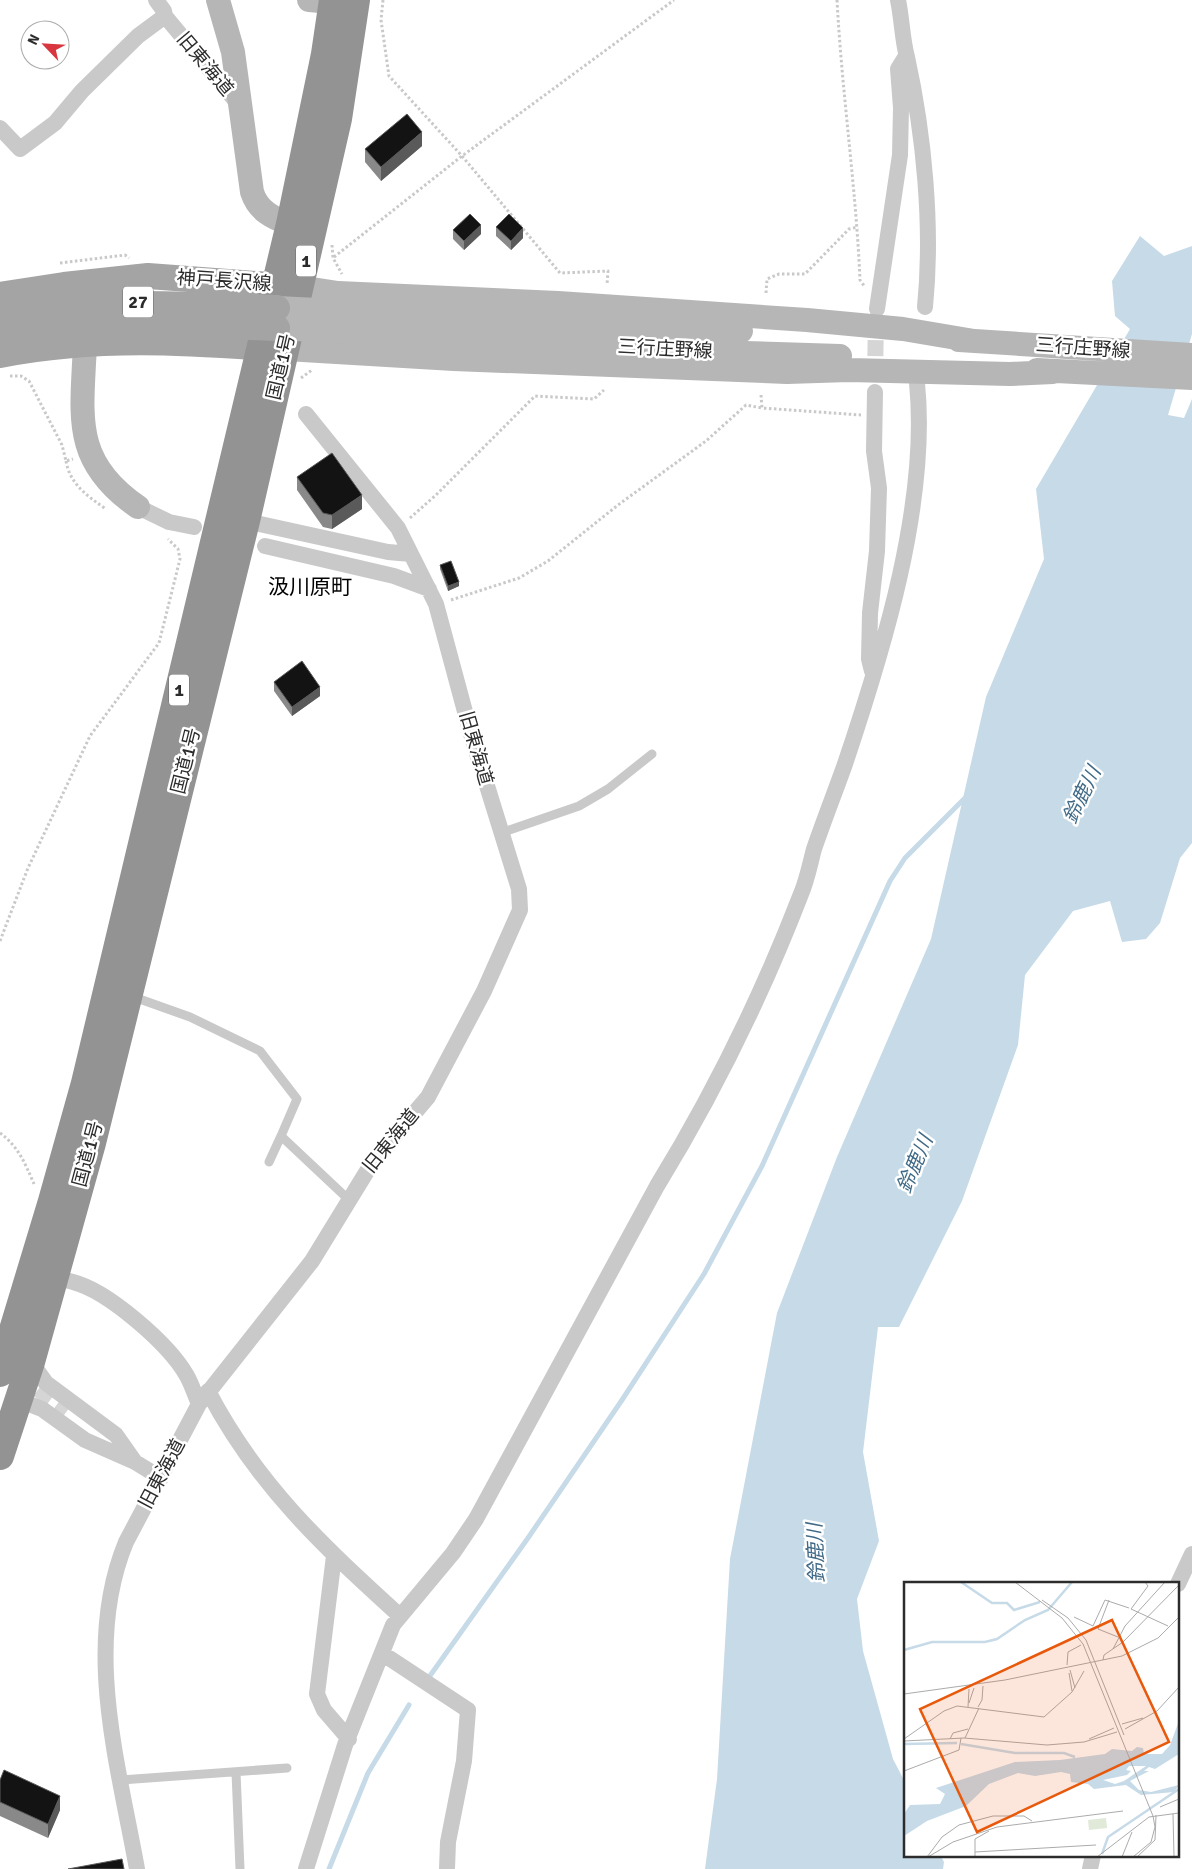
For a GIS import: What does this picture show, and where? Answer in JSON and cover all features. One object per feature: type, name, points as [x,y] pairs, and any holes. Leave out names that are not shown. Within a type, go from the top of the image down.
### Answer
[{"type":"highway","name":"国道1号","points":[[0,1456],[31,1362],[92,1143],[246,521],[279,317],[290,224],[325,54],[333,0]]},
{"type":"highway","name":"国道1号","points":[[0,1373],[52,1201],[85,1082],[244,424],[279,317],[338,119],[333,0]]},
{"type":"main road","points":[[220,0],[233,52],[239,105]]},
{"type":"main road","name":"旧東海道","points":[[239,105],[252,192],[255,200],[264,212],[276,220],[290,224]]},
{"type":"main road","name":"神戸長沢線","points":[[0,295],[148,276],[279,317]]},
{"type":"main road","name":"三行庄野線","points":[[279,317],[338,293],[558,304],[807,320],[903,329],[974,341]]},
{"type":"main road","name":"神戸長沢線","points":[[0,316],[88,304],[136,302],[279,317]]},
{"type":"main road","name":"27","points":[[0,336],[85,325],[279,317]]},
{"type":"main road","name":"27","points":[[1,365],[32,349],[128,341],[193,342],[279,317]]},
{"type":"main road","name":"三行庄野線","points":[[279,317],[742,342],[974,341],[1192,355]]},
{"type":"main road","name":"三行庄野線","points":[[279,317],[454,359],[786,372],[911,370],[1000,364],[1053,372],[1192,378]]},
{"type":"main road","name":"三行庄野線","points":[[742,342],[911,370]]},
{"type":"main road","points":[[85,344],[82,410],[85,437],[100,473],[110,485],[138,507]]},
{"type":"street","name":"旧東海道","points":[[156,0],[164,11],[165,16],[239,105]]},
{"type":"street","points":[[898,0],[906,56],[913,79],[925,195],[928,241],[925,307]]},
{"type":"street","points":[[0,128],[20,149],[56,123],[82,91],[138,36],[165,16]]},
{"type":"street","points":[[877,302],[900,155],[901,108],[898,69],[906,56]]},
{"type":"street","points":[[306,1869],[349,1739],[393,1625],[453,1553],[476,1519],[657,1186],[687,1136],[760,993],[802,891],[874,678],[897,584],[910,517],[920,416],[911,370]]},
{"type":"street","points":[[874,392],[874,451],[879,488],[869,660],[874,678]]},
{"type":"street","name":"旧東海道","points":[[137,1869],[106,1689],[105,1626],[116,1565],[126,1542],[203,1398],[312,1261],[372,1163],[428,1097],[484,991],[520,910],[520,889],[500,833],[433,596],[398,528],[306,414]]},
{"type":"street","points":[[138,507],[169,522],[194,528]]},
{"type":"street","points":[[246,521],[388,552],[411,554]]},
{"type":"street","points":[[265,546],[394,576],[433,596]]},
{"type":"street","points":[[54,1278],[74,1282],[99,1295],[129,1315],[158,1339],[187,1375],[264,1481],[334,1556],[400,1616]]},
{"type":"street","points":[[31,1362],[46,1383],[116,1435],[135,1462]]},
{"type":"street","points":[[17,1405],[29,1404],[42,1409],[85,1440],[135,1462]]},
{"type":"street","points":[[67,1411],[135,1462],[161,1478]]},
{"type":"street","points":[[1179,1582],[1192,1554]]},
{"type":"street","points":[[334,1556],[317,1694],[324,1710],[349,1739]]},
{"type":"street","points":[[383,1654],[468,1710],[464,1762],[448,1842],[447,1869]]},
{"type":"street","points":[[1090,1869],[1093,1856]]},
{"type":"lane","points":[[500,833],[579,806],[620,780],[652,754]]},
{"type":"lane","points":[[128,995],[190,1017],[260,1052],[297,1099],[269,1162]]},
{"type":"lane","points":[[281,1136],[348,1200]]},
{"type":"lane","points":[[121,1780],[287,1768]]},
{"type":"lane","points":[[236,1772],[240,1869]]},
{"type":"path","points":[[383,0],[382,20],[389,76],[462,156],[560,272],[608,271],[607,285]]},
{"type":"path","points":[[333,258],[462,156],[674,0]]},
{"type":"path","points":[[837,0],[840,60],[858,227],[860,280],[877,302]]},
{"type":"path","points":[[766,293],[767,280],[779,274],[805,274],[850,229],[858,227]]},
{"type":"path","points":[[331,236],[333,258],[344,277]]},
{"type":"path","points":[[1,365],[29,381],[62,445],[68,472],[75,484],[114,515]]},
{"type":"path","points":[[295,383],[314,369]]},
{"type":"path","points":[[398,528],[436,495],[535,396],[594,400],[604,390]]},
{"type":"path","points":[[761,395],[762,408]]},
{"type":"path","points":[[433,596],[505,583],[548,561],[618,505],[706,441],[746,405],[762,408],[874,416]]},
{"type":"path","points":[[66,461],[91,455]]},
{"type":"path","points":[[0,941],[32,859],[90,736],[160,643],[180,559],[178,549],[170,540],[162,536]]},
{"type":"path","points":[[0,1132],[12,1142],[24,1159],[35,1186],[52,1201]]},
{"type":"water","name":"鈴鹿川","points":[[1140,236],[1164,256],[1192,246],[1192,334],[1168,415],[1184,418],[1192,399],[1192,843],[1180,858],[1160,923],[1146,939],[1122,942],[1110,901],[1073,911],[1025,975],[1018,1045],[962,1201],[899,1327],[878,1327],[863,1452],[879,1541],[857,1599],[863,1651],[893,1759],[904,1780],[904,1856],[941,1856],[944,1862],[943,1869],[705,1869],[717,1779],[730,1559],[777,1313],[837,1157],[931,939],[986,697],[1044,559],[1036,489],[1130,329],[1115,316],[1112,281]]},
{"type":"building","points":[[407,114],[422,132],[381,167],[365,149]]},
{"type":"building","points":[[470,214],[481,225],[464,241],[453,230]]},
{"type":"building","points":[[509,214],[523,228],[511,241],[496,227]]},
{"type":"building","points":[[332,453],[362,495],[332,515],[323,513],[297,477]]},
{"type":"building","points":[[451,561],[459,582],[448,586],[440,565]]},
{"type":"building","points":[[302,661],[320,687],[292,707],[274,682]]},
{"type":"building","points":[[4,1770],[60,1796],[48,1824],[0,1802],[0,1780]]},
{"type":"building","points":[[122,1859],[124,1869],[68,1869]]},
{"type":"waterway","points":[[427,1680],[528,1538],[622,1400],[704,1274],[762,1166],[890,881],[905,858],[965,798]]},
{"type":"waterway","points":[[329,1869],[368,1773],[409,1705]]},
{"type":"tunnel","points":[[875,380],[876,317]]},
{"type":"tunnel","points":[[19,1375],[67,1411]]},
{"type":"district","name":"汲川原町","points":[[310,587]]}]
